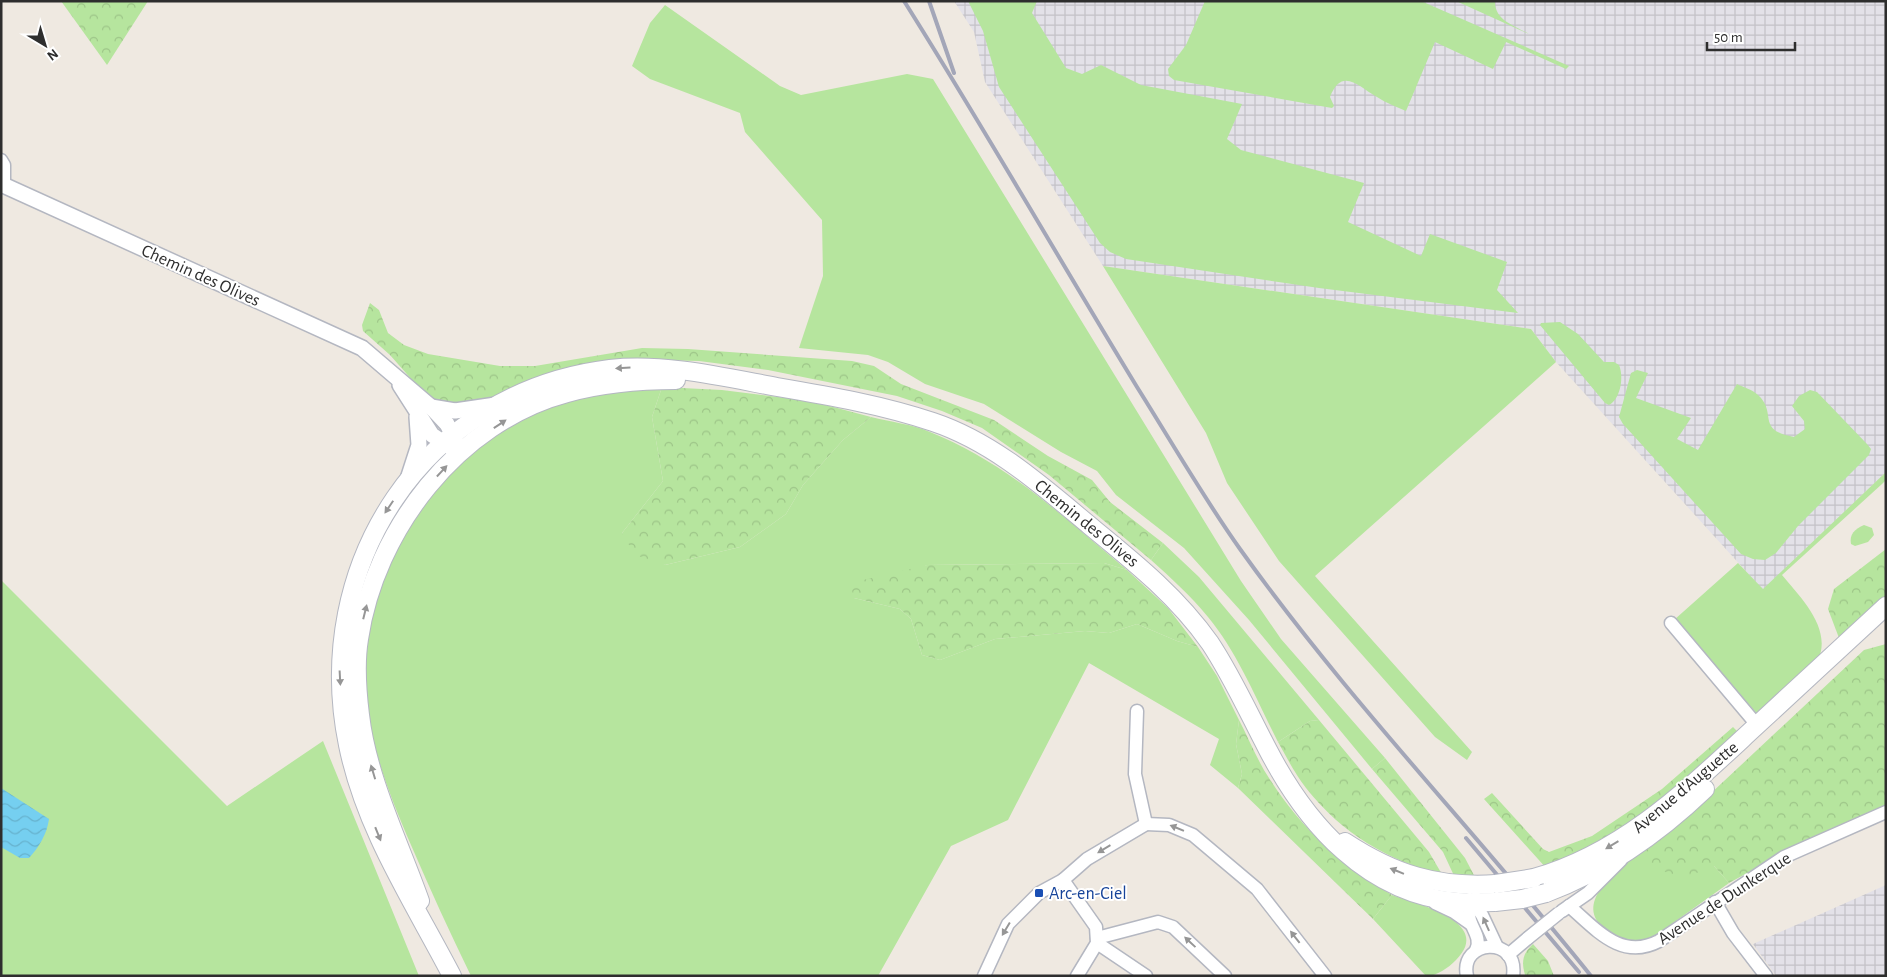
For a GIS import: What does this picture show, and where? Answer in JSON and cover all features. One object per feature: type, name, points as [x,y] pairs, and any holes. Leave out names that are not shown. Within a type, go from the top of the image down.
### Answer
[{"type":"main road","name":"Chemin des Olives","points":[[448,439],[500,404],[534,389],[578,374],[646,367],[741,380],[873,404],[942,424],[994,451],[1038,482],[1143,569],[1192,620],[1223,665],[1281,774],[1317,824],[1357,864],[1381,879],[1406,890],[1454,901],[1486,893]]},
{"type":"main road","name":"Chemin des Olives","points":[[461,453],[505,420],[566,393],[643,380],[741,380]]},
{"type":"main road","points":[[448,439],[406,484],[385,514],[354,581],[341,639],[340,666],[341,708],[348,750],[366,804],[392,868],[452,976]]},
{"type":"main road","points":[[438,949],[367,751],[360,716],[358,640],[365,609],[378,570],[392,537],[427,487],[461,453]]},
{"type":"main road","name":"Avenue d'Auguette","points":[[1486,893],[1566,869],[1588,859],[1634,831],[1685,792],[1886,606]]},
{"type":"main road","name":"Avenue d'Auguette","points":[[1443,884],[1522,900],[1546,893],[1596,872],[1627,853],[1691,803],[1886,623]]},
{"type":"main road","name":"Chemin des Olives","points":[[1317,824],[1391,868],[1443,884]]},
{"type":"street","points":[[1,160],[4,165],[3,184]]},
{"type":"street","name":"Chemin des Olives","points":[[3,184],[350,341],[373,356],[431,407],[447,424],[448,439]]},
{"type":"street","name":"Chemin des Olives","points":[[394,376],[416,413],[432,435],[448,439],[461,453]]},
{"type":"street","name":"Chemin des Olives","points":[[431,407],[455,411],[500,404]]},
{"type":"street","points":[[406,484],[418,445],[416,413]]},
{"type":"street","points":[[1671,623],[1757,725]]},
{"type":"street","points":[[1137,711],[1135,774],[1146,824]]},
{"type":"street","name":"Avenue de Dunkerque","points":[[1564,909],[1592,925],[1602,935],[1622,946],[1632,949],[1643,949],[1659,941],[1714,902],[1790,853],[1886,812]]},
{"type":"street","points":[[984,976],[1008,924],[1039,894],[1063,880],[1087,860],[1146,824],[1169,825],[1193,835],[1257,889],[1325,976]]},
{"type":"street","points":[[1508,955],[1588,892],[1627,853]]},
{"type":"street","points":[[1063,880],[1096,928],[1097,941],[1077,976]]},
{"type":"street","name":"Chemin des Olives","points":[[1406,890],[1450,909],[1471,924]]},
{"type":"street","points":[[1588,892],[1587,913],[1592,925]]},
{"type":"street","points":[[1467,976],[1467,964],[1476,950],[1478,941],[1468,913],[1486,893]]},
{"type":"street","points":[[1486,893],[1497,947]]},
{"type":"street","points":[[1714,902],[1766,976]]},
{"type":"street","points":[[1097,941],[1139,926],[1158,922],[1166,924],[1173,927],[1225,976]]},
{"type":"street","points":[[1097,941],[1146,976]]},
{"type":"street","points":[[1476,950],[1483,946],[1497,947],[1508,955],[1514,967],[1513,976]]},
{"type":"shaded area","points":[[954,1],[1886,1],[1886,472],[1763,590],[1556,362],[1531,329],[1103,266],[985,82],[974,32]]},
{"type":"shaded area","points":[[1886,885],[1886,976],[1776,976],[1753,944]]},
{"type":"green space","points":[[61,1],[148,1],[107,65]]},
{"type":"green space","points":[[968,1],[1037,1],[1032,13],[1066,68],[1082,74],[1101,65],[1141,85],[1242,104],[1227,139],[1241,150],[1364,183],[1348,222],[1421,256],[1430,234],[1507,262],[1497,290],[1518,313],[1319,288],[1126,259],[1110,252],[1100,243],[999,87],[983,31]]},
{"type":"green space","points":[[1205,1],[1421,1],[1569,66],[1566,69],[1506,42],[1493,69],[1435,42],[1406,111],[1384,101],[1357,84],[1345,81],[1335,88],[1330,97],[1334,106],[1332,108],[1174,80],[1169,76],[1168,69],[1186,45]]},
{"type":"green space","points":[[1456,1],[1495,1],[1498,13],[1506,22],[1529,34]]},
{"type":"green space","points":[[665,5],[780,86],[801,95],[907,74],[933,79],[1241,581],[1281,639],[1385,758],[1372,769],[1249,620],[1184,548],[1116,495],[1097,471],[1061,452],[984,404],[925,384],[888,362],[868,355],[799,348],[823,276],[822,220],[745,132],[740,113],[650,79],[632,66],[650,23]]},
{"type":"green space","points":[[1103,266],[1531,329],[1556,362],[1315,576],[1472,752],[1467,760],[1435,737],[1279,561],[1227,483],[1206,433]]},
{"type":"green space","points":[[370,303],[379,310],[388,333],[404,345],[428,354],[500,366],[535,366],[642,348],[688,349],[852,361],[874,366],[901,384],[994,420],[1048,456],[1092,480],[1110,502],[1163,543],[1151,560],[1049,475],[982,428],[942,411],[897,396],[768,370],[699,361],[656,360],[488,401],[444,405],[428,398],[390,355],[363,331],[362,325]]},
{"type":"green space","points":[[1560,322],[1578,334],[1604,362],[1614,362],[1619,365],[1621,381],[1619,393],[1609,405],[1605,403],[1540,325],[1541,323]]},
{"type":"green space","points":[[1637,370],[1648,373],[1636,398],[1691,418],[1677,439],[1698,450],[1737,384],[1756,393],[1764,402],[1769,420],[1775,430],[1794,437],[1805,429],[1804,421],[1792,406],[1799,396],[1810,390],[1817,392],[1867,444],[1871,449],[1869,455],[1798,526],[1776,553],[1765,560],[1753,559],[1741,554],[1623,424],[1619,417],[1631,373]]},
{"type":"green space","points":[[628,387],[662,387],[652,417],[663,481],[622,533],[665,565],[740,547],[786,514],[803,485],[843,440],[871,417],[923,429],[958,444],[1010,475],[1058,512],[1127,570],[1104,563],[927,565],[854,598],[900,609],[911,619],[922,655],[940,660],[995,639],[1085,631],[1109,633],[1137,624],[1177,641],[1198,647],[1217,676],[1239,720],[1236,744],[1242,774],[1238,788],[1210,765],[1219,739],[1089,663],[1008,820],[951,846],[878,976],[471,976],[440,911],[389,792],[372,736],[366,698],[366,648],[375,600],[392,555],[416,514],[446,477],[482,445],[523,418],[568,398],[590,392]]},
{"type":"green space","points":[[662,387],[722,390],[811,401],[871,417],[843,440],[803,485],[786,514],[740,547],[665,565],[635,555],[622,533],[663,481],[652,417]]},
{"type":"green space","points":[[1886,472],[1886,480],[1882,484],[1782,575],[1813,615],[1821,638],[1821,650],[1817,662],[1759,716],[1674,620],[1738,563],[1763,589]]},
{"type":"green space","points":[[1864,525],[1872,528],[1874,535],[1868,542],[1855,546],[1851,544],[1853,532]]},
{"type":"green space","points":[[1163,543],[1199,577],[1319,720],[1310,721],[1278,742],[1229,646],[1219,631],[1195,602],[1151,560]]},
{"type":"green space","points":[[1886,549],[1886,598],[1839,638],[1828,609],[1834,589]]},
{"type":"green space","points":[[1104,563],[1127,570],[1168,608],[1198,647],[1177,641],[1137,624],[1109,633],[1085,631],[995,639],[940,660],[922,655],[911,619],[900,609],[854,598],[850,583],[927,565]]},
{"type":"green space","points":[[1,580],[227,806],[323,741],[419,976],[1,976]]},
{"type":"green space","points":[[1886,644],[1885,807],[1807,840],[1729,883],[1714,866],[1684,878],[1650,867],[1639,853],[1708,796],[1864,650]]},
{"type":"green space","points":[[1239,720],[1265,771],[1294,813],[1339,858],[1392,895],[1373,919],[1238,788],[1242,774],[1236,744]]},
{"type":"green space","points":[[1319,720],[1429,852],[1443,876],[1403,862],[1367,843],[1335,819],[1306,788],[1278,742],[1310,721]]},
{"type":"green space","points":[[1733,727],[1739,733],[1626,830],[1547,869],[1484,799],[1492,793],[1543,849],[1549,852],[1592,836],[1662,789]]},
{"type":"green space","points":[[1385,758],[1465,858],[1476,879],[1456,880],[1443,852],[1372,769]]},
{"type":"green space","points":[[1639,853],[1714,866],[1729,883],[1652,938],[1631,944],[1607,931],[1597,920],[1593,910],[1595,899],[1601,888]]},
{"type":"green space","points":[[1392,895],[1433,909],[1459,925],[1466,935],[1465,947],[1456,960],[1438,973],[1426,976],[1373,919]]},
{"type":"green space","points":[[1533,944],[1548,961],[1554,976],[1525,975],[1524,958]]},
{"type":"water","points":[[1,788],[49,819],[42,840],[29,858],[20,858],[1,847]]},
{"type":"railway","points":[[904,1],[1137,387],[1200,489],[1240,549],[1324,659],[1591,976]]},
{"type":"railway","points":[[929,1],[954,73]]},
{"type":"railway","points":[[1466,838],[1579,972]]},
{"type":"place","name":"Arc-en-Ciel","points":[[1039,893]]}]
